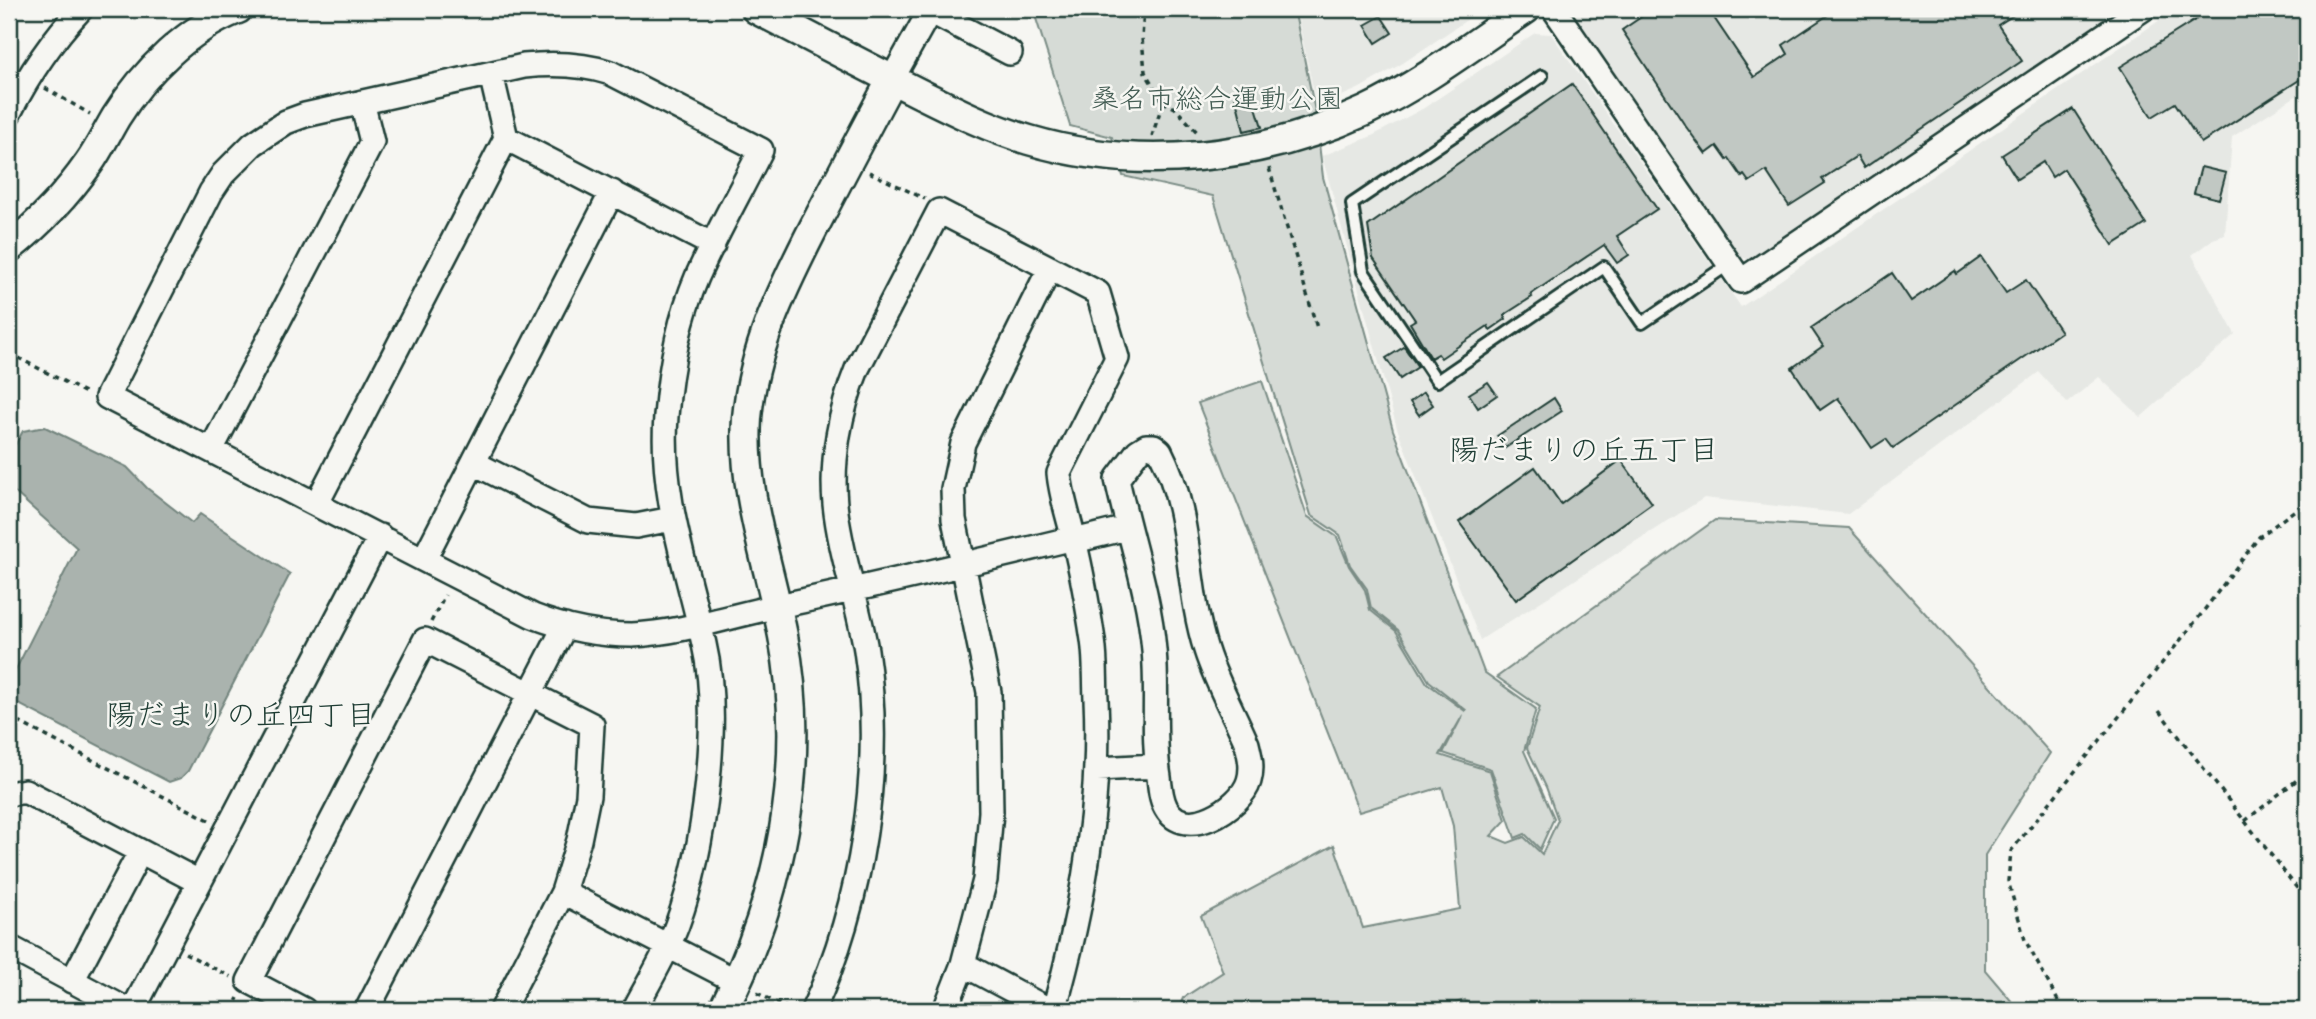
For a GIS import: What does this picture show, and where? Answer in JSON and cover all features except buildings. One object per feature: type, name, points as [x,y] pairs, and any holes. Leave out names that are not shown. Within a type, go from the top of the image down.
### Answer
[{"type":"street","points":[[9,113],[18,71],[48,47],[81,9]]},
{"type":"street","points":[[9,248],[43,220],[67,192],[148,73],[186,40],[238,9]]},
{"type":"street","points":[[756,9],[962,115],[1030,140],[1111,155],[1146,158],[1206,156],[1277,143],[1324,129],[1404,90],[1526,9]]},
{"type":"street","points":[[1554,9],[1741,281],[2143,9]]},
{"type":"street","points":[[723,1010],[745,986],[750,955],[770,894],[788,804],[792,745],[788,666],[777,606],[750,494],[747,432],[752,378],[761,344],[783,288],[931,10],[1010,53]]},
{"type":"street","points":[[634,1010],[676,928],[690,884],[703,820],[708,770],[711,681],[699,624],[672,519],[665,443],[672,366],[689,298],[712,245],[761,150],[623,78],[599,69],[548,64],[524,66],[305,115],[286,122],[253,144],[223,174],[211,192],[107,397],[533,615],[565,626],[608,634],[633,635],[699,624],[854,591],[1127,528]]},
{"type":"street","points":[[317,503],[506,138],[491,74]]},
{"type":"street","points":[[211,450],[372,142],[362,102]]},
{"type":"street","points":[[506,138],[712,245]]},
{"type":"street","points":[[424,559],[612,192]]},
{"type":"street","points":[[813,1010],[846,920],[860,859],[868,806],[871,748],[866,651],[835,503],[836,451],[844,410],[858,369],[939,211],[1098,293],[1117,358],[1059,473],[1094,645],[1097,769],[1084,887],[1070,955],[1052,1010],[963,964]]},
{"type":"street","points":[[945,1010],[963,964],[985,880],[991,812],[989,692],[954,519],[956,472],[963,443],[1049,268]]},
{"type":"street","points":[[1146,446],[1154,446],[1160,451],[1184,514],[1196,605],[1206,651],[1247,744],[1251,760],[1250,780],[1240,798],[1196,823],[1178,820],[1165,807],[1157,766],[1154,651],[1150,619],[1117,479],[1138,451],[1146,446]]},
{"type":"street","points":[[474,463],[588,521],[636,526],[672,519]]},
{"type":"street","points":[[133,1010],[380,536]]},
{"type":"street","points":[[367,1010],[565,626]]},
{"type":"street","points":[[304,1010],[248,981],[425,639],[592,725],[588,796],[579,840],[563,892],[502,1010]]},
{"type":"street","points":[[1097,769],[1157,766]]},
{"type":"street","points":[[9,794],[24,791],[199,882]]},
{"type":"street","points":[[72,981],[140,852]]},
{"type":"street","points":[[563,892],[745,986]]},
{"type":"street","points":[[9,947],[127,1010]]},
{"type":"lane","points":[[1542,76],[1352,204],[1363,271],[1437,381],[1604,267],[1642,323],[1729,264]]},
{"type":"path","points":[[1144,9],[1142,38],[1145,72],[1163,102],[1175,108],[1202,137]]},
{"type":"path","points":[[18,71],[95,117]]},
{"type":"path","points":[[1152,139],[1163,102]]},
{"type":"path","points":[[1266,159],[1317,328]]},
{"type":"path","points":[[867,170],[935,205],[939,211]]},
{"type":"path","points":[[9,353],[93,396],[107,397]]},
{"type":"path","points":[[2063,1010],[2025,940],[2008,881],[2011,851],[2199,617],[2259,537],[2307,501]]},
{"type":"path","points":[[425,639],[427,629],[447,592]]},
{"type":"path","points":[[2159,711],[2307,901]]},
{"type":"path","points":[[9,717],[227,829]]},
{"type":"path","points":[[2245,821],[2307,772]]},
{"type":"path","points":[[167,944],[238,981],[248,981]]},
{"type":"path","points":[[745,986],[791,1010]]},
{"type":"shaded area","points":[[1296,9],[1483,9],[1403,63],[1360,88],[1317,107]]},
{"type":"shaded area","points":[[1577,9],[2124,9],[1753,261],[1738,256],[1576,16]]},
{"type":"shaded area","points":[[2176,9],[2307,9],[2307,89],[2232,137],[2225,235],[2213,239],[2192,255],[2235,334],[2141,417],[2099,377],[2067,403],[2039,372],[1848,514],[1704,498],[1480,640],[1397,428],[1322,156],[1372,136],[1424,108],[1535,33],[1551,34],[1741,307]]},
{"type":"shaded area","points":[[45,427],[127,467],[147,488],[192,523],[200,514],[290,574],[188,771],[181,778],[169,782],[9,699],[9,683],[77,548],[9,487],[9,456],[23,431]]},
{"type":"green space","name":"桑名市総合運動公園","points":[[1033,9],[1294,9],[1315,111],[1323,177],[1393,430],[1484,672],[1536,709],[1524,751],[1554,818],[1540,849],[1525,834],[1515,838],[1491,769],[1443,753],[1463,715],[1440,755],[1490,771],[1506,820],[1491,836],[1508,843],[1524,837],[1542,854],[1558,820],[1527,748],[1540,707],[1497,677],[1715,520],[1849,528],[2050,753],[1985,855],[1985,970],[2019,1010],[1470,1010],[1465,1000],[1433,1010],[1178,1010],[1183,998],[1223,972],[1201,916],[1334,845],[1363,928],[1460,909],[1453,826],[1442,787],[1359,812],[1198,403],[1262,381],[1307,516],[1337,537],[1349,566],[1365,590],[1370,610],[1396,631],[1427,683],[1466,710],[1429,681],[1398,630],[1371,608],[1367,589],[1350,565],[1340,535],[1311,515],[1213,196],[1123,176],[1112,137],[1070,126]]},
{"type":"district","name":"陽だまりの丘五丁目","points":[[1584,453]]},
{"type":"district","name":"陽だまりの丘四丁目","points":[[241,718]]}]
